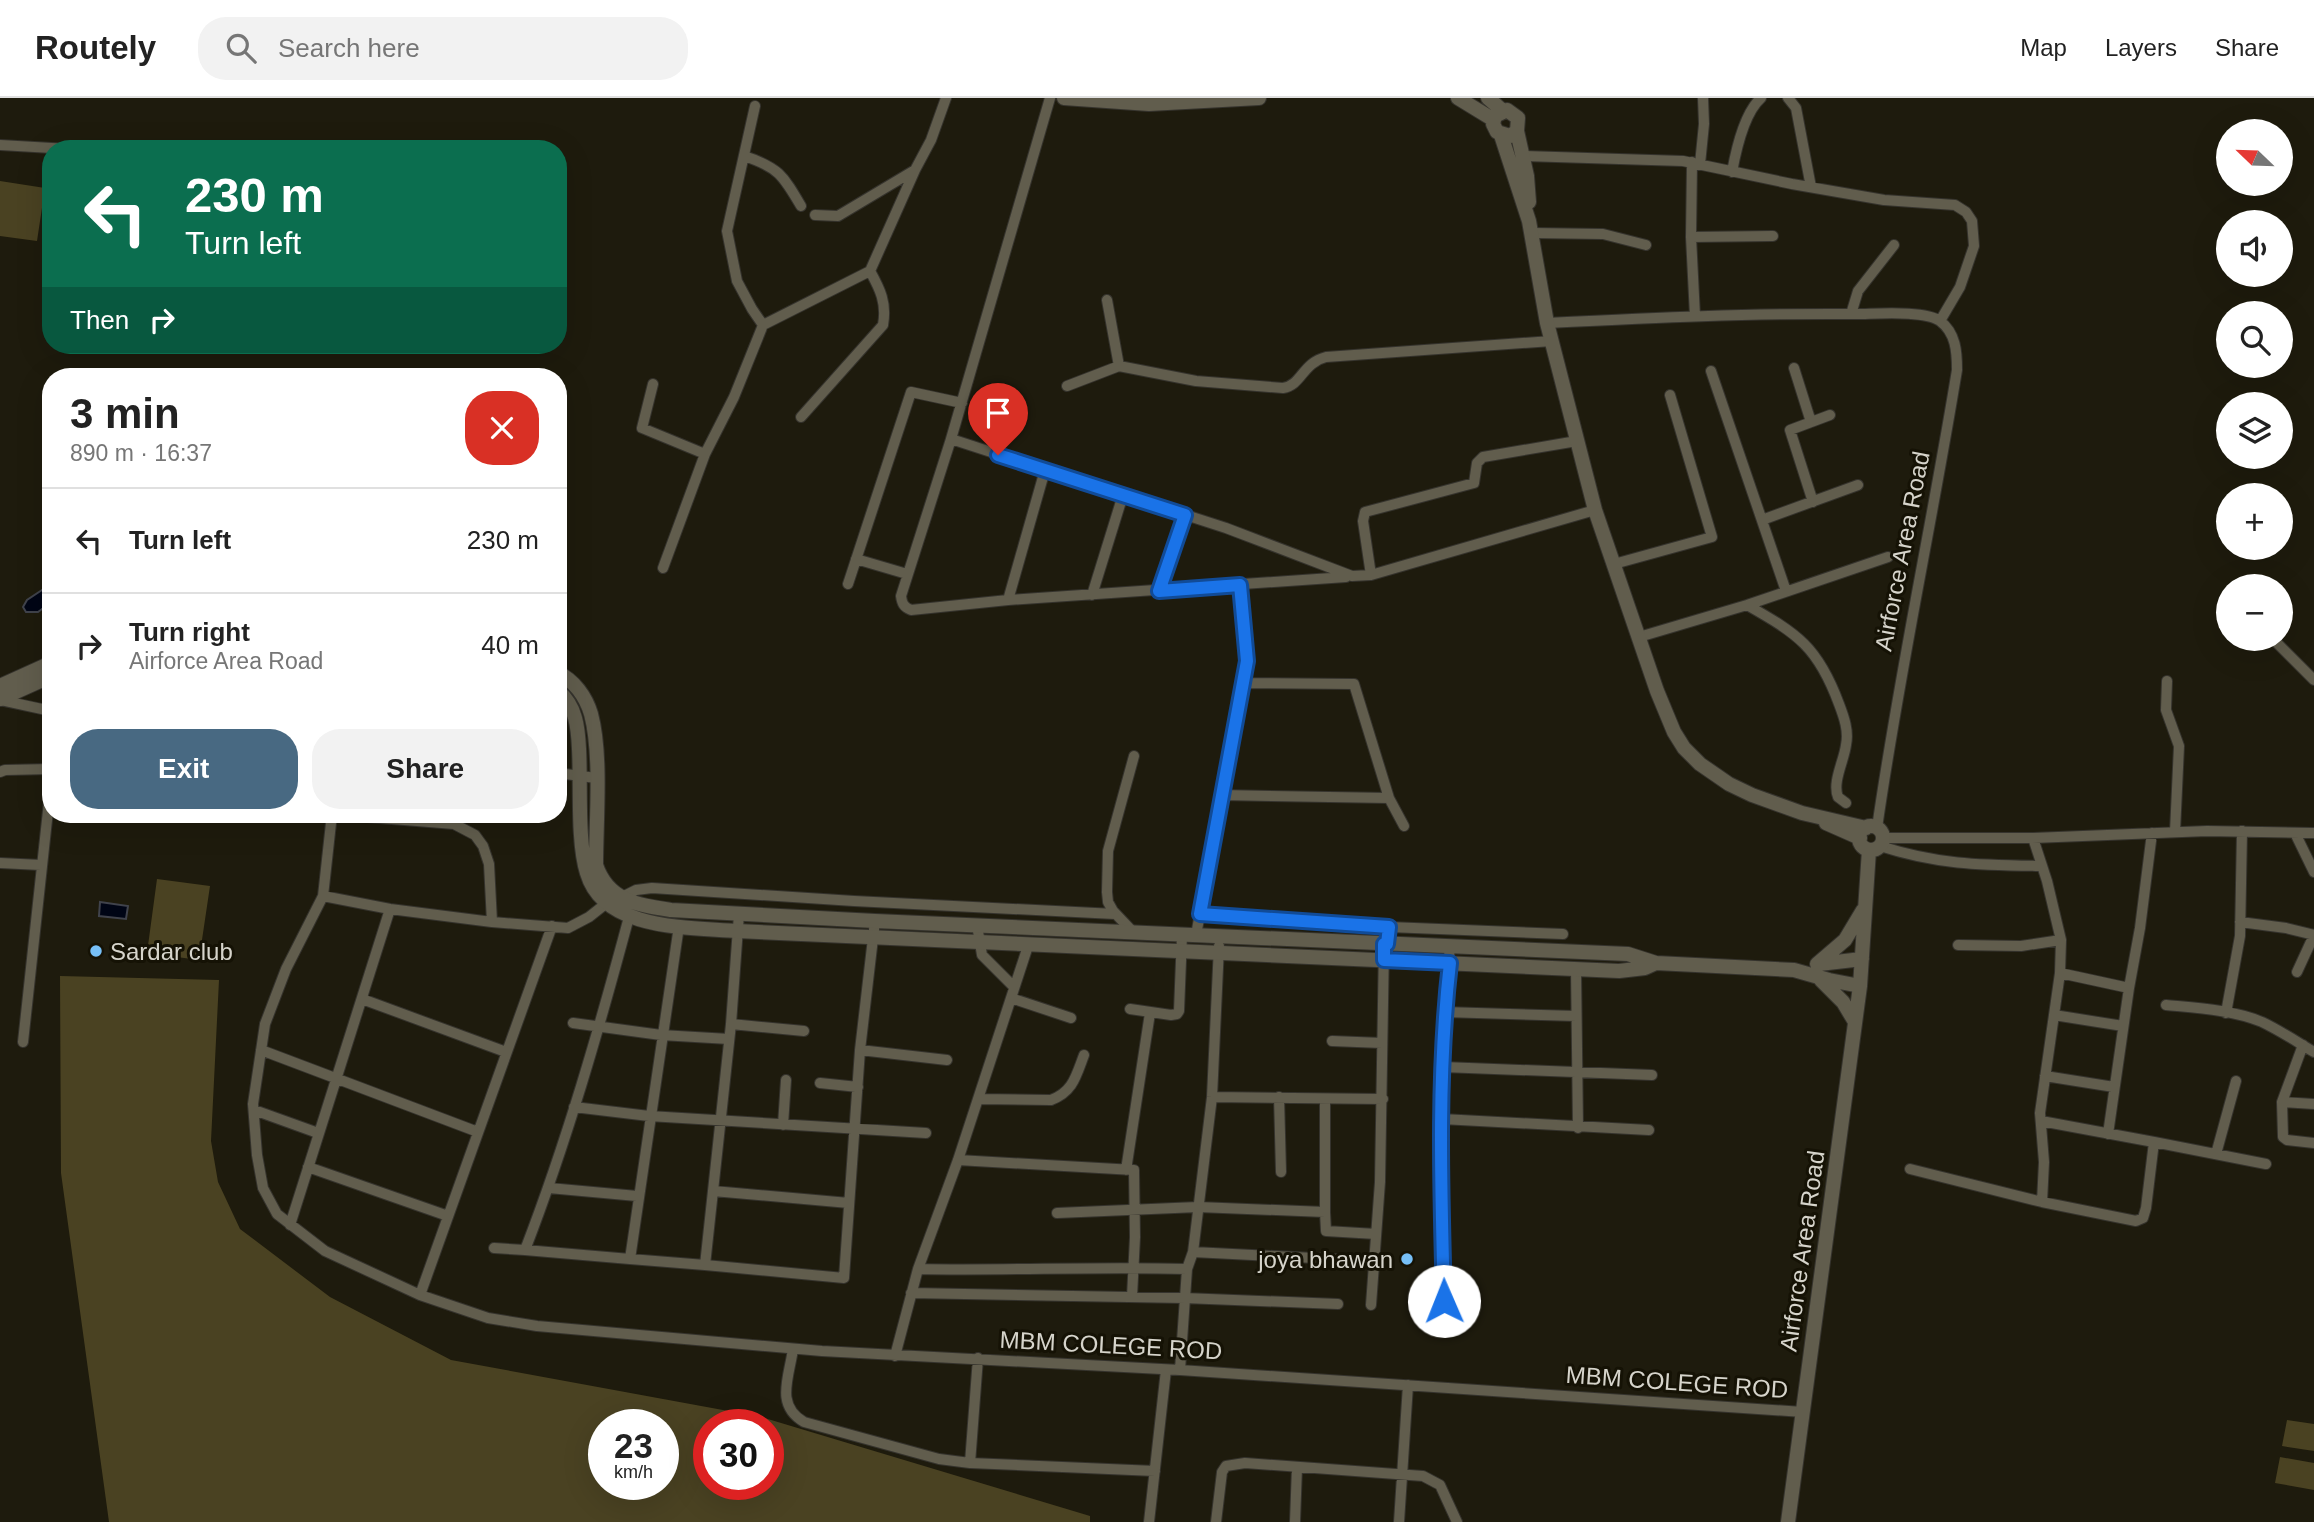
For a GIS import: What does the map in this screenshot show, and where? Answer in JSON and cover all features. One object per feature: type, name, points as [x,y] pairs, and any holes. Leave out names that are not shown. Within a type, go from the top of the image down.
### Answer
[{"type":"street","points":[[663,568],[705,454],[734,397],[763,325],[870,271],[931,140],[946,98]]},
{"type":"street","points":[[1050,98],[962,403],[907,575],[902,602],[905,608],[911,610],[1009,600],[1371,575],[1595,510]]},
{"type":"street","points":[[1064,98],[1149,104],[1259,98]]},
{"type":"street","points":[[1458,98],[1499,106],[1518,118],[1517,131],[1529,188],[1530,227]]},
{"type":"street","points":[[1695,316],[1691,237],[1703,98]]},
{"type":"street","points":[[1732,172],[1739,140],[1760,98]]},
{"type":"street","points":[[1788,98],[1796,108],[1811,187]]},
{"type":"street","points":[[755,106],[727,231],[737,281],[763,325]]},
{"type":"street","points":[[1499,106],[1494,129],[1501,135],[1530,227],[1547,323],[1595,510],[1657,691],[1674,732],[1684,748],[1711,773],[1752,795],[1816,817],[1845,821],[1873,838],[1914,857],[1961,864],[2042,866]]},
{"type":"street","points":[[1501,135],[1510,136],[1517,131]]},
{"type":"street","points":[[0,145],[42,147]]},
{"type":"street","points":[[744,156],[768,164],[786,180],[801,206]]},
{"type":"street","points":[[1523,156],[1600,157],[1696,163],[1884,200],[1955,205],[1966,212],[1972,221],[1974,246],[1960,287],[1940,321],[1908,315],[1780,313],[1547,323]]},
{"type":"street","points":[[815,215],[838,216],[915,170]]},
{"type":"street","points":[[1530,227],[1619,236],[1646,244]]},
{"type":"street","points":[[1691,237],[1773,236]]},
{"type":"street","points":[[1851,314],[1858,291],[1894,245]]},
{"type":"street","points":[[801,417],[883,325],[885,312],[881,291],[870,271]]},
{"type":"street","points":[[1107,300],[1119,366]]},
{"type":"street","name":"Airforce Area Road","points":[[1788,1522],[1856,1023],[1873,838],[1931,528],[1957,370],[1955,341],[1940,321]]},
{"type":"street","points":[[1067,386],[1119,366],[1196,381],[1283,388],[1296,383],[1308,365],[1316,359],[1326,357],[1552,341]]},
{"type":"street","points":[[1794,368],[1811,422]]},
{"type":"street","points":[[1711,371],[1786,591]]},
{"type":"street","points":[[653,384],[642,428],[705,454]]},
{"type":"street","points":[[848,584],[911,392],[962,403]]},
{"type":"street","points":[[1614,564],[1712,537],[1670,395]]},
{"type":"street","points":[[1813,502],[1790,430],[1830,415]]},
{"type":"street","points":[[951,439],[1226,528],[1352,576]]},
{"type":"street","points":[[1371,575],[1363,521],[1365,512],[1474,483],[1477,463],[1483,457],[1577,441]]},
{"type":"street","points":[[1009,600],[1045,470]]},
{"type":"street","points":[[1762,520],[1858,485]]},
{"type":"street","points":[[1092,595],[1123,495]]},
{"type":"street","points":[[1159,591],[1185,515]]},
{"type":"street","points":[[1639,637],[1747,605],[1888,556]]},
{"type":"street","points":[[856,559],[907,575]]},
{"type":"street","points":[[1130,1009],[1171,1015],[1179,1011],[1182,950],[1200,914],[1247,661],[1240,585]]},
{"type":"street","points":[[1747,605],[1793,632],[1807,644],[1830,681],[1847,732],[1847,743],[1836,788],[1838,797],[1846,803]]},
{"type":"street","points":[[2285,651],[2314,680]]},
{"type":"street","points":[[0,686],[42,667]]},
{"type":"street","points":[[567,677],[579,690],[590,711],[595,733],[596,865],[606,885],[629,917],[679,926],[737,931],[874,928],[977,933],[1133,932],[1628,954],[1656,963],[1818,971],[1860,986]]},
{"type":"street","points":[[0,699],[42,680]]},
{"type":"street","points":[[2167,681],[2165,710],[2179,746],[2175,832]]},
{"type":"street","points":[[1242,683],[1354,684],[1389,798],[1404,826]]},
{"type":"street","points":[[567,698],[575,714],[587,874],[615,898],[671,910],[780,916],[874,928]]},
{"type":"street","points":[[0,699],[42,709]]},
{"type":"street","points":[[1133,756],[1108,851],[1107,892],[1108,902],[1115,914],[1133,932]]},
{"type":"street","points":[[0,772],[42,769]]},
{"type":"street","points":[[567,774],[596,778]]},
{"type":"street","points":[[1220,795],[1389,798]]},
{"type":"street","points":[[23,1042],[46,823]]},
{"type":"street","name":"MBM COLEGE ROD","points":[[330,823],[323,896],[274,998],[265,1024],[254,1110],[257,1155],[263,1188],[277,1214],[325,1251],[420,1295],[488,1318],[537,1326],[793,1349],[1180,1370],[1803,1412]]},
{"type":"street","points":[[442,823],[454,824],[475,835],[483,846],[489,864],[492,922]]},
{"type":"street","points":[[1873,838],[2033,838],[2242,831],[2314,833]]},
{"type":"street","points":[[2226,1013],[2240,936],[2242,831]]},
{"type":"street","points":[[2108,1134],[2152,833]]},
{"type":"street","points":[[2295,833],[2314,872]]},
{"type":"street","points":[[2033,838],[2061,940],[2060,973],[2041,1121],[2044,1162],[2042,1202]]},
{"type":"street","points":[[0,863],[41,865]]},
{"type":"street","points":[[323,896],[390,909],[492,922],[568,928],[580,924],[615,898],[636,890],[652,888],[1115,914]]},
{"type":"street","points":[[780,916],[782,896]]},
{"type":"street","points":[[1818,971],[1845,940],[1866,907]]},
{"type":"street","points":[[290,1225],[390,909]]},
{"type":"street","points":[[705,1265],[731,1024],[739,914]]},
{"type":"street","points":[[1200,914],[1389,927],[1563,934]]},
{"type":"street","points":[[525,1250],[549,1188],[600,1027],[629,917]]},
{"type":"street","points":[[2240,922],[2314,935],[2297,972]]},
{"type":"street","points":[[420,1295],[552,926]]},
{"type":"street","points":[[629,1259],[679,926]]},
{"type":"street","points":[[1371,1305],[1383,1099],[1384,960],[1389,927]]},
{"type":"street","points":[[494,1248],[844,1278],[860,1050],[874,928]]},
{"type":"street","points":[[977,933],[1029,943],[1619,971],[1645,968],[1656,963]]},
{"type":"street","points":[[977,933],[982,955],[1013,992],[1071,1018]]},
{"type":"street","points":[[1180,1370],[1187,1269],[1193,1252],[1212,1097],[1220,951],[1218,936]]},
{"type":"street","points":[[1958,945],[2021,946],[2061,940]]},
{"type":"street","points":[[895,1356],[918,1269],[958,1160],[1029,943]]},
{"type":"street","points":[[1444,1301],[1442,1119],[1444,1012],[1450,946]]},
{"type":"street","points":[[1818,971],[1862,959]]},
{"type":"street","points":[[1576,969],[1578,1128]]},
{"type":"street","points":[[1818,971],[1856,1023]]},
{"type":"street","points":[[2060,973],[2129,988]]},
{"type":"street","points":[[362,999],[506,1052]]},
{"type":"street","points":[[2166,1005],[2226,1013],[2259,1021],[2314,1052]]},
{"type":"street","points":[[1444,1012],[1576,1016]]},
{"type":"street","points":[[1126,1170],[1150,1013]]},
{"type":"street","points":[[2054,1014],[2123,1026]]},
{"type":"street","points":[[573,1023],[661,1035],[729,1040]]},
{"type":"street","points":[[731,1024],[804,1031]]},
{"type":"street","points":[[1332,1041],[1382,1043]]},
{"type":"street","points":[[2303,1045],[2281,1102],[2283,1137],[2287,1140],[2314,1143]]},
{"type":"street","points":[[860,1050],[947,1060]]},
{"type":"street","points":[[261,1051],[478,1132]]},
{"type":"street","points":[[978,1099],[1051,1100],[1060,1097],[1073,1085],[1084,1055]]},
{"type":"street","points":[[1443,1068],[1653,1074]]},
{"type":"street","points":[[2045,1076],[2114,1087]]},
{"type":"street","points":[[783,1125],[786,1080]]},
{"type":"street","points":[[2216,1154],[2236,1081]]},
{"type":"street","points":[[820,1083],[858,1087]]},
{"type":"street","points":[[1212,1097],[1383,1099]]},
{"type":"street","points":[[1279,1097],[1281,1172]]},
{"type":"street","points":[[1325,1099],[1326,1231],[1376,1234]]},
{"type":"street","points":[[2281,1102],[2314,1104]]},
{"type":"street","points":[[574,1107],[649,1116],[926,1133]]},
{"type":"street","points":[[254,1110],[318,1133]]},
{"type":"street","points":[[1442,1119],[1649,1130]]},
{"type":"street","points":[[2041,1121],[2266,1164]]},
{"type":"street","points":[[1910,1169],[2136,1222],[2146,1208],[2154,1142]]},
{"type":"street","points":[[958,1160],[1134,1170],[1135,1268],[1132,1297]]},
{"type":"street","points":[[308,1167],[449,1216]]},
{"type":"street","points":[[549,1188],[637,1196]]},
{"type":"street","points":[[713,1191],[849,1203]]},
{"type":"street","points":[[1057,1213],[1198,1207],[1325,1212]]},
{"type":"street","points":[[1193,1252],[1373,1261]]},
{"type":"street","points":[[918,1269],[1187,1269]]},
{"type":"street","points":[[911,1293],[1338,1304]]},
{"type":"street","points":[[793,1349],[785,1402],[791,1415],[804,1422],[939,1459],[970,1464],[1155,1471]]},
{"type":"street","points":[[970,1464],[978,1358]]},
{"type":"street","points":[[1149,1522],[1166,1370]]},
{"type":"street","points":[[1399,1522],[1408,1385]]},
{"type":"street","points":[[1216,1522],[1219,1482],[1226,1466],[1245,1463],[1423,1476],[1440,1485],[1457,1522]]},
{"type":"street","points":[[1296,1522],[1297,1467]]},
{"type":"shaded area","points":[[0,181],[42,188],[37,241],[0,236]]},
{"type":"shaded area","points":[[157,879],[210,886],[199,960],[147,953]]},
{"type":"shaded area","points":[[60,976],[219,980],[211,1141],[218,1182],[240,1229],[330,1297],[451,1360],[717,1409],[693,1409],[693,1500],[784,1500],[784,1424],[1090,1516],[1090,1522],[109,1522],[61,1173]]},
{"type":"shaded area","points":[[2287,1420],[2314,1424],[2314,1451],[2282,1446]]},
{"type":"shaded area","points":[[2280,1457],[2314,1463],[2314,1490],[2275,1483]]},
{"type":"water","points":[[42,590],[42,609],[38,612],[26,612],[23,607],[27,600]]},
{"type":"water","points":[[100,902],[128,906],[126,919],[99,916]]},
{"type":"place","name":"Sardar club","points":[[96,951]]},
{"type":"place","name":"joya bhawan","points":[[1407,1259]]},
{"type":"route","points":[[998,455],[1185,515],[1159,591],[1240,585],[1247,661],[1200,914],[1389,927],[1387,944],[1384,944],[1384,960],[1450,963],[1444,1012],[1441,1174],[1444,1301]]}]
